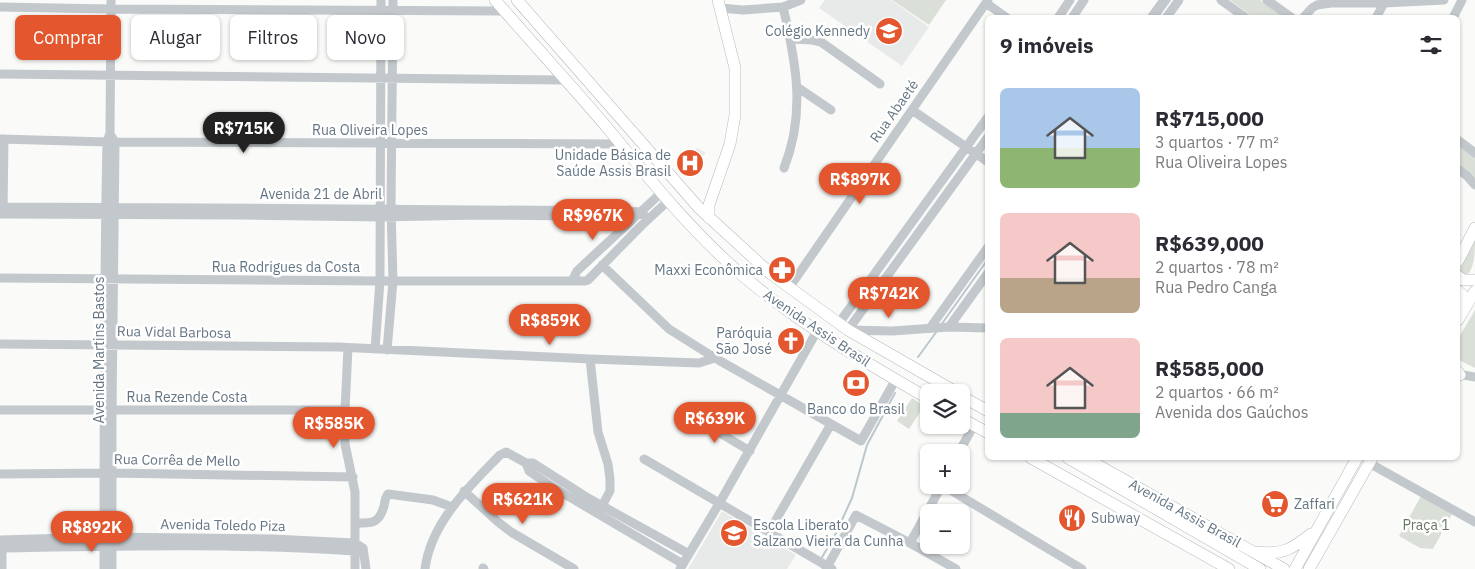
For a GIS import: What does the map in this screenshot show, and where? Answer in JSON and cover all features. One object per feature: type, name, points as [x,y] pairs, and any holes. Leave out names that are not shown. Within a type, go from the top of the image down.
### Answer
[{"type":"main road","name":"Avenida Assis Brasil","points":[[495,0],[566,80],[664,197],[742,275],[789,313],[920,394]]},
{"type":"main road","name":"Avenida Assis Brasil","points":[[517,0],[708,218],[789,288],[843,326],[942,384]]},
{"type":"main road","points":[[708,218],[709,205],[725,160],[736,115],[735,68],[719,4]]},
{"type":"main road","points":[[620,144],[650,154]]},
{"type":"main road","points":[[701,236],[699,208],[725,160]]},
{"type":"main road","points":[[1460,257],[1475,228]]},
{"type":"main road","points":[[742,275],[752,277],[766,288],[785,291],[789,288]]},
{"type":"main road","points":[[1460,278],[1463,280],[1475,280]]},
{"type":"main road","points":[[1460,317],[1475,291]]},
{"type":"main road","points":[[1460,292],[1465,300],[1460,311]]},
{"type":"main road","points":[[817,331],[828,330],[841,333],[843,326]]},
{"type":"main road","points":[[970,401],[985,409]]},
{"type":"main road","points":[[970,423],[985,431]]},
{"type":"main road","name":"Avenida Assis Brasil","points":[[1035,460],[1229,569]]},
{"type":"main road","name":"Avenida Assis Brasil","points":[[1071,460],[1260,569]]},
{"type":"main road","name":"Avenida Assis Brasil","points":[[1089,460],[1284,569]]},
{"type":"main road","points":[[1295,569],[1356,460]]},
{"type":"main road","points":[[1309,569],[1371,460]]},
{"type":"main road","points":[[1228,550],[1271,554],[1283,552],[1296,547],[1316,530]]},
{"type":"street","points":[[375,349],[380,281],[381,0]]},
{"type":"street","points":[[719,4],[755,10],[783,7],[801,0]]},
{"type":"street","points":[[1060,15],[1070,0]]},
{"type":"street","points":[[1074,15],[1084,0]]},
{"type":"street","points":[[1153,15],[1164,0]]},
{"type":"street","points":[[1168,15],[1179,0]]},
{"type":"street","points":[[1221,0],[1242,15]]},
{"type":"street","points":[[1266,0],[1288,15]]},
{"type":"street","points":[[1306,15],[1312,8],[1331,3],[1444,0]]},
{"type":"street","points":[[1454,15],[1462,0]]},
{"type":"street","points":[[987,1],[1003,15]]},
{"type":"street","name":"Rua Abaeté","points":[[789,288],[987,1]]},
{"type":"street","points":[[1378,15],[1384,3]]},
{"type":"street","points":[[0,7],[111,4],[381,10],[393,5],[504,11]]},
{"type":"street","name":"Avenida Martins Bastos","points":[[104,569],[108,542],[111,4]]},
{"type":"street","points":[[387,350],[392,281],[391,78],[393,5]]},
{"type":"street","points":[[783,7],[791,39],[798,101],[796,126],[784,168]]},
{"type":"street","points":[[791,39],[821,42],[880,84]]},
{"type":"street","points":[[0,74],[566,80]]},
{"type":"street","points":[[797,87],[831,110]]},
{"type":"street","points":[[912,110],[985,160]]},
{"type":"street","points":[[843,326],[897,244],[985,121]]},
{"type":"street","points":[[2,139],[2,210]]},
{"type":"street","name":"Rua Oliveira Lopes","points":[[2,139],[381,144],[620,144]]},
{"type":"street","points":[[843,326],[906,250],[985,141]]},
{"type":"street","points":[[1460,142],[1475,153]]},
{"type":"street","points":[[1460,170],[1475,184]]},
{"type":"street","points":[[572,281],[577,271],[638,214],[664,197]]},
{"type":"street","name":"Rua Rodrigues da Costa","points":[[0,278],[580,282],[588,280],[645,222],[664,197]]},
{"type":"street","name":"Avenida 21 de Abril","points":[[2,210],[638,214]]},
{"type":"street","points":[[638,214],[645,222]]},
{"type":"street","points":[[897,244],[906,250]]},
{"type":"street","points":[[932,328],[985,251]]},
{"type":"street","points":[[602,265],[669,329],[714,358],[860,441],[896,379]]},
{"type":"street","points":[[946,327],[985,277]]},
{"type":"street","points":[[843,326],[892,331],[946,327],[985,328]]},
{"type":"street","points":[[425,569],[431,546],[452,507],[464,491],[504,452],[508,452],[526,463],[533,463],[583,506],[681,566],[750,451],[817,331]]},
{"type":"street","name":"Rua Vidal Barbosa","points":[[0,344],[348,348],[699,362],[714,358]]},
{"type":"street","points":[[348,348],[345,444],[356,492],[355,569]]},
{"type":"street","points":[[590,359],[598,432],[608,464],[610,479],[610,491],[602,506]]},
{"type":"street","points":[[1460,374],[1475,377]]},
{"type":"street","name":"Rua Rezende Costa","points":[[0,410],[345,410]]},
{"type":"street","points":[[693,417],[750,451]]},
{"type":"street","points":[[769,532],[831,424]]},
{"type":"street","points":[[963,444],[974,425]]},
{"type":"street","points":[[644,459],[815,558],[827,567],[856,515],[956,569]]},
{"type":"street","points":[[1371,460],[1475,522]]},
{"type":"street","name":"Rua Corrêa de Mello","points":[[0,474],[108,473],[353,477]]},
{"type":"street","points":[[553,482],[588,498],[689,554]]},
{"type":"street","points":[[464,491],[511,532],[574,569]]},
{"type":"street","points":[[355,523],[378,520],[388,494],[433,500],[452,507]]},
{"type":"street","points":[[910,543],[937,494]]},
{"type":"street","points":[[957,494],[1082,569]]},
{"type":"street","points":[[583,506],[588,498]]},
{"type":"street","name":"Avenida Martins Bastos","points":[[108,542],[112,569]]},
{"type":"street","name":"Avenida Toledo Piza","points":[[1,544],[193,542],[355,547]]},
{"type":"street","points":[[1,544],[2,569]]},
{"type":"street","points":[[355,547],[363,548],[366,569]]},
{"type":"shaded area","name":"Colégio Kennedy","points":[[825,0],[891,0],[929,27],[902,66],[819,8]]},
{"type":"shaded area","name":"Unidade Básica de Saúde Assis Brasil","points":[[697,148],[706,153],[684,175],[678,168]]},
{"type":"shaded area","name":"Escola Liberato Salzano Vieira da Cunha","points":[[722,511],[796,555],[787,569],[688,569]]},
{"type":"green space","points":[[892,0],[946,0],[929,25]]},
{"type":"green space","points":[[1230,0],[1260,0],[1282,15],[1250,15]]},
{"type":"green space","points":[[1460,145],[1475,156],[1475,179],[1460,167]]},
{"type":"green space","points":[[1475,237],[1473,264],[1466,276],[1460,273],[1460,268]]},
{"type":"green space","points":[[1475,310],[1475,368],[1460,360],[1460,336]]},
{"type":"green space","points":[[912,398],[920,403],[920,412],[909,429],[897,421]]},
{"type":"green space","name":"Praça 1","points":[[1421,496],[1452,514],[1433,549],[1420,548],[1399,536]]},
{"type":"waterway","points":[[1159,15],[1170,0]]},
{"type":"waterway","points":[[941,325],[985,263]]},
{"type":"waterway","points":[[918,357],[937,331]]},
{"type":"waterway","points":[[821,559],[835,535],[852,498],[867,445],[895,393]]},
{"type":"place","name":"Colégio Kennedy","points":[[889,31]]},
{"type":"place","name":"Unidade Básica de Saúde Assis Brasil","points":[[690,163]]},
{"type":"place","name":"Maxxi Econômica","points":[[782,270]]},
{"type":"place","name":"Paróquia São José","points":[[791,341]]},
{"type":"place","name":"Banco do Brasil","points":[[856,383]]},
{"type":"place","name":"Zaffari","points":[[1275,504]]},
{"type":"place","name":"Subway","points":[[1072,518]]},
{"type":"place","name":"Escola Liberato Salzano Vieira da Cunha","points":[[734,533]]}]
